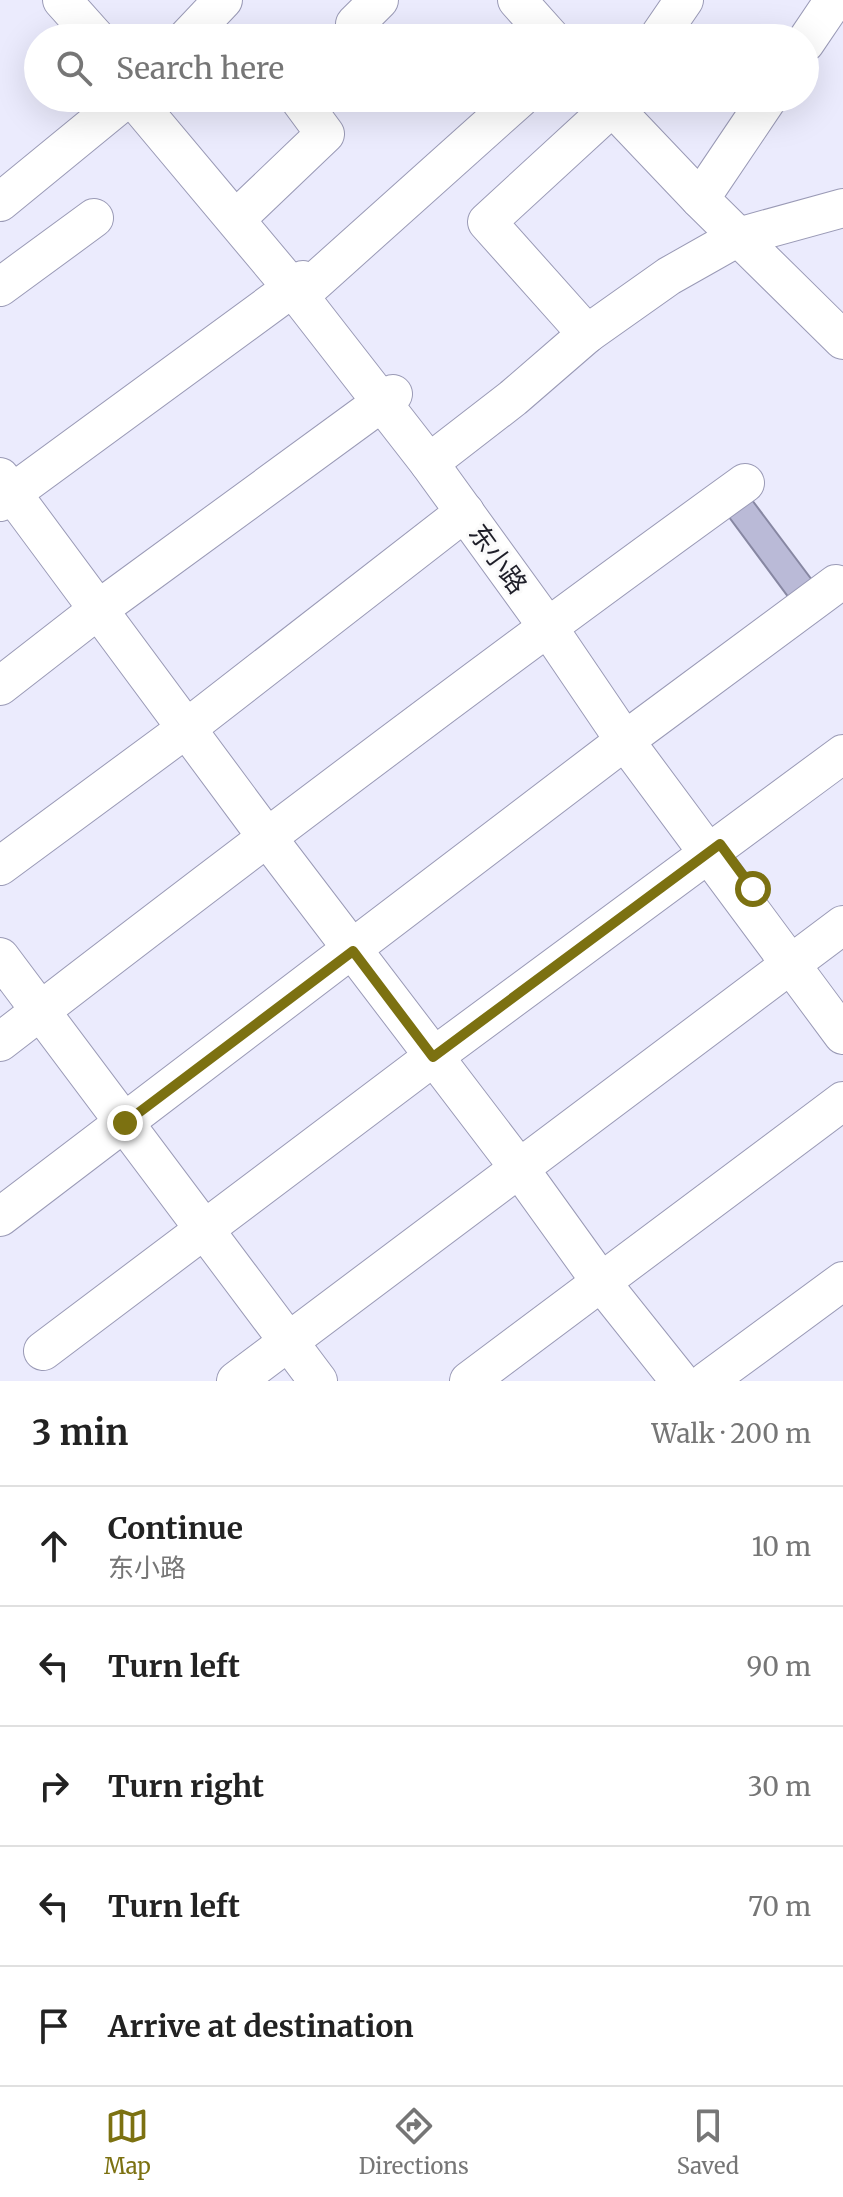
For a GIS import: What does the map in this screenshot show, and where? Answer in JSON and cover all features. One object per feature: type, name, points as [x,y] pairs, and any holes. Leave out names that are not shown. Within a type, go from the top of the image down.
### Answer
[{"type":"street","points":[[47,0],[68,24]]},
{"type":"street","points":[[62,0],[83,24]]},
{"type":"street","points":[[355,24],[379,0]]},
{"type":"street","points":[[668,24],[684,0]]},
{"type":"street","points":[[818,24],[834,0]]},
{"type":"street","points":[[525,3],[541,24]]},
{"type":"street","points":[[0,202],[110,112]]},
{"type":"street","name":"东小路","points":[[146,112],[240,215]]},
{"type":"street","name":"东小路","points":[[160,112],[434,459],[796,961],[843,1035]]},
{"type":"street","points":[[240,215],[325,134],[309,112]]},
{"type":"street","points":[[504,112],[301,288],[4,491],[99,609],[266,836],[519,1168],[601,1282],[680,1381]]},
{"type":"street","points":[[587,334],[487,222],[600,112]]},
{"type":"street","points":[[621,112],[700,199],[843,340]]},
{"type":"street","points":[[700,199],[759,112]]},
{"type":"street","points":[[434,459],[513,398],[587,334],[669,276],[738,237],[843,208]]},
{"type":"street","points":[[0,287],[94,218]]},
{"type":"street","points":[[0,686],[99,609],[387,399]]},
{"type":"street","name":"东小路","points":[[434,459],[465,512],[552,622]]},
{"type":"street","points":[[0,1042],[266,836],[552,622],[745,483]]},
{"type":"street","points":[[0,866],[187,728],[465,512]]},
{"type":"street","points":[[0,1217],[836,584]]},
{"type":"street","points":[[43,1351],[843,754]]},
{"type":"street","points":[[236,1381],[843,925]]},
{"type":"street","points":[[0,957],[318,1381]]},
{"type":"street","name":"东小路","points":[[796,961],[843,1013]]},
{"type":"street","points":[[469,1381],[843,1101]]},
{"type":"street","points":[[707,1381],[843,1281]]},
{"type":"building","points":[[749,496],[815,584],[792,602],[726,513]]},
{"type":"route","points":[[125,1123],[353,951],[433,1057],[720,844],[753,889]]}]
